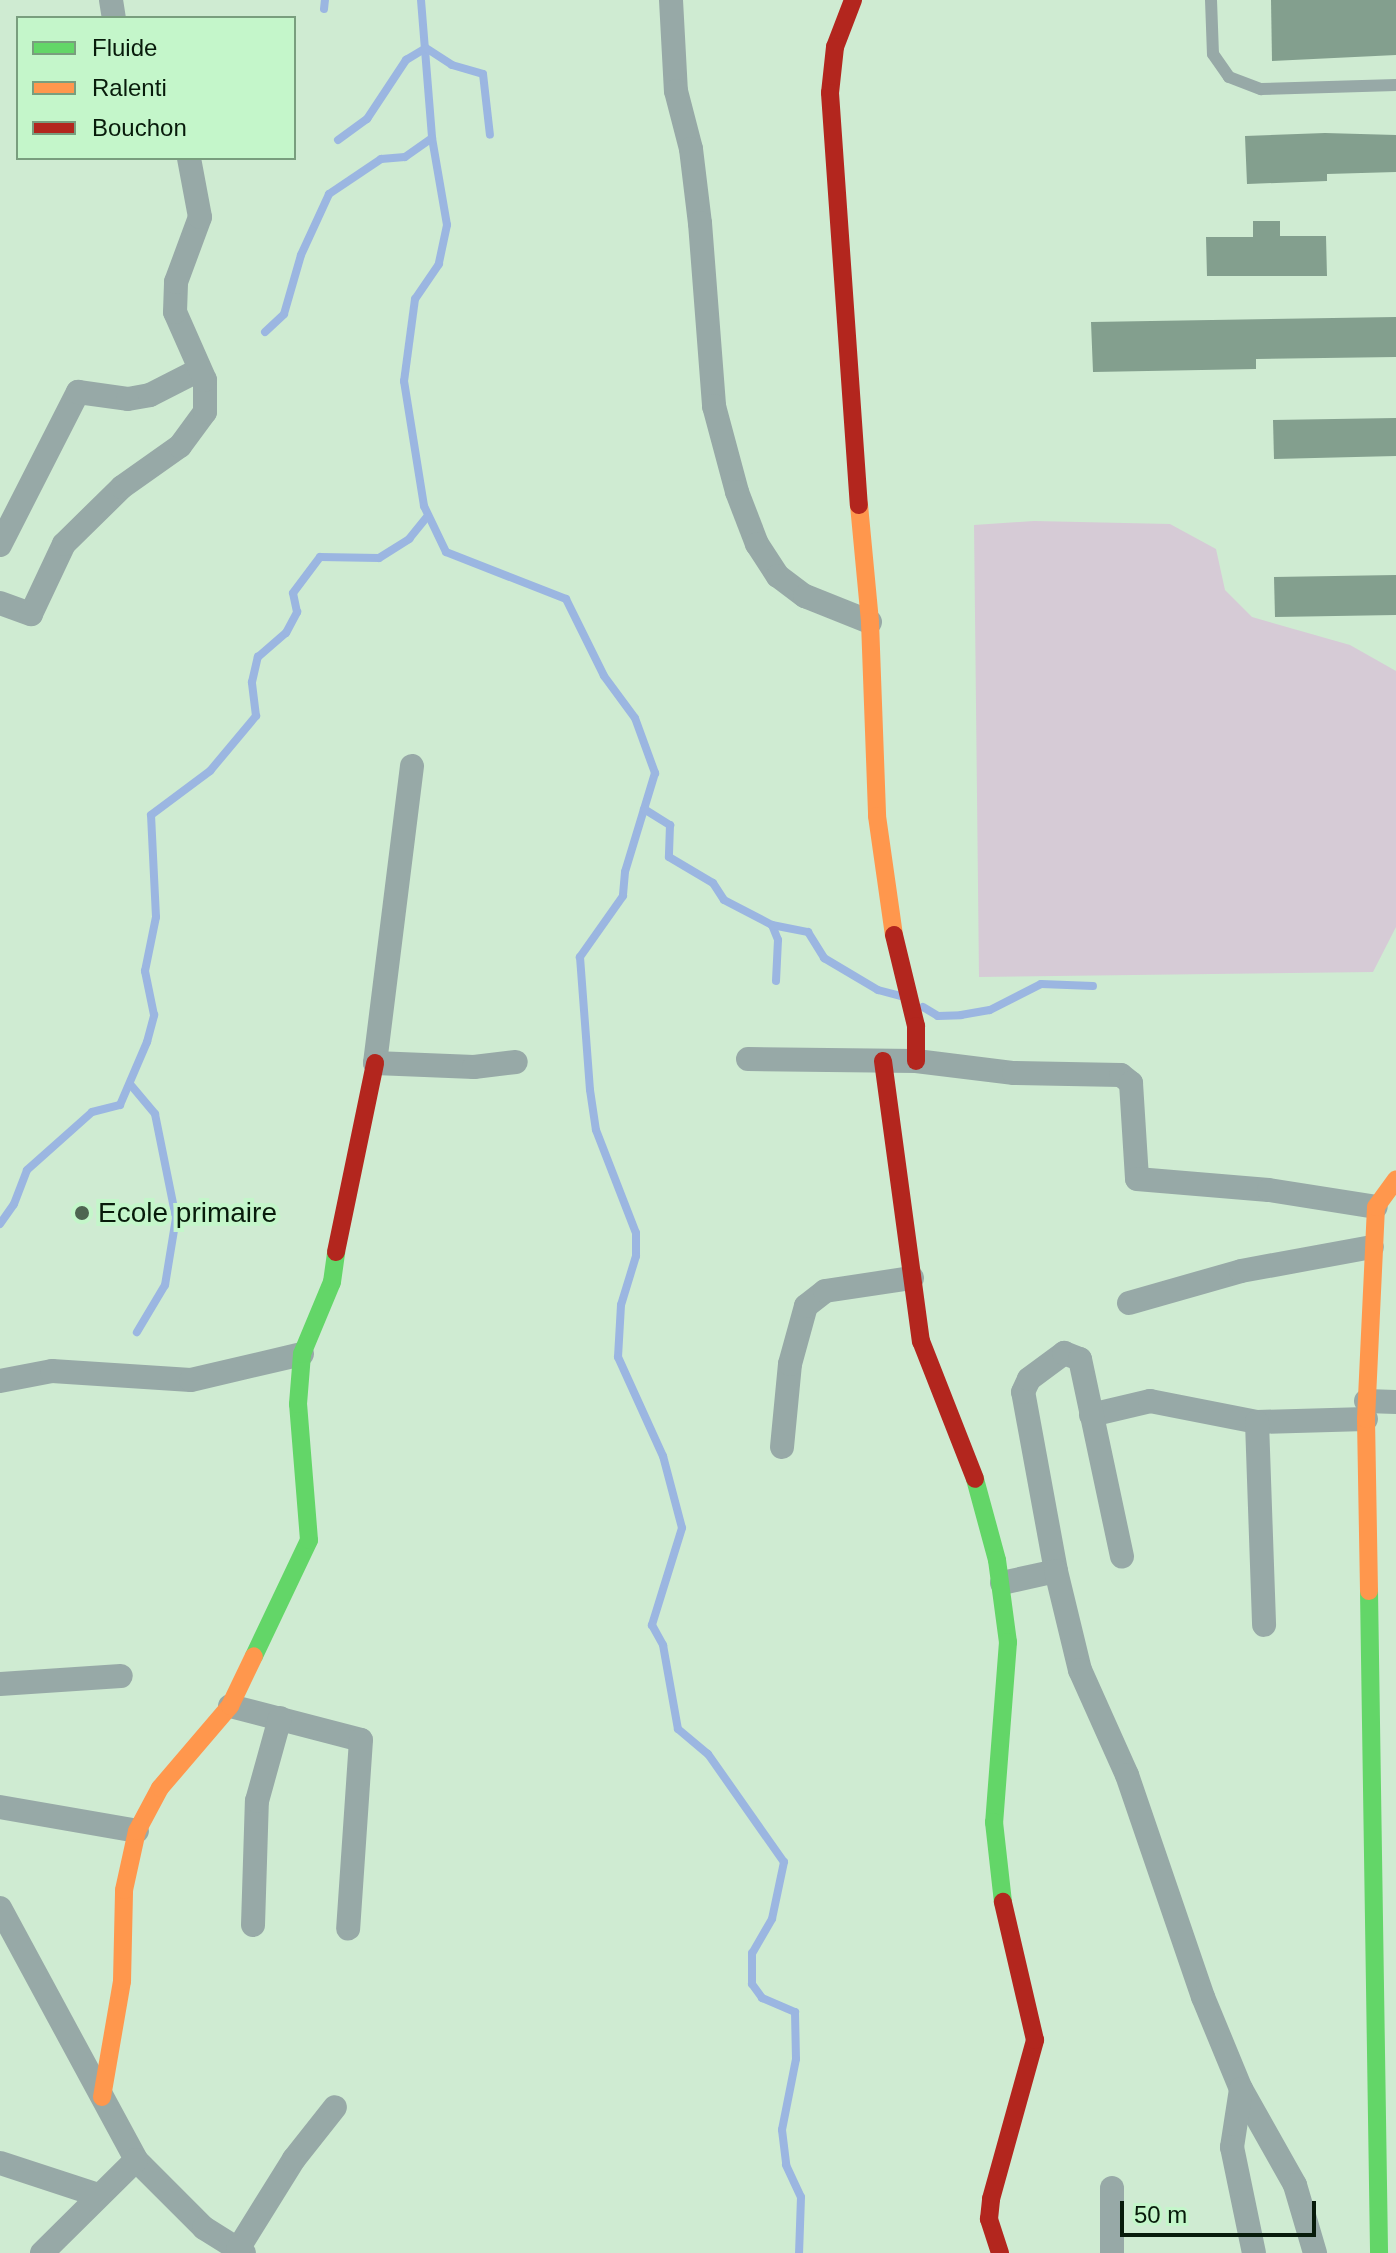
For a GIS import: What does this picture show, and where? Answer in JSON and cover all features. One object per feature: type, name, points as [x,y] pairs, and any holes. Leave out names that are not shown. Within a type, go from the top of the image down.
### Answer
[{"type":"street","points":[[671,0],[676,91],[691,149],[700,223],[714,406],[737,492],[757,544],[778,576],[805,596],[870,622]]},
{"type":"street","points":[[853,0],[835,47],[830,93],[844,344],[870,622],[878,830],[886,900],[916,1026],[916,1061]]},
{"type":"street","points":[[0,603],[31,614],[47,570],[83,522],[194,432],[208,393],[175,312],[176,282],[200,217],[189,160]]},
{"type":"street","points":[[0,545],[78,392],[128,399],[150,395],[199,370]]},
{"type":"street","points":[[102,2097],[122,1981],[124,1890],[137,1831],[171,1772],[230,1706],[309,1540],[298,1404],[302,1354],[332,1282],[344,1197],[375,1063],[412,766]]},
{"type":"street","points":[[748,1059],[916,1061],[1014,1073],[1121,1075],[1131,1083],[1137,1179],[1269,1190],[1376,1207]]},
{"type":"street","points":[[883,1061],[912,1278],[928,1369],[967,1450],[1002,1583],[1008,1642],[994,1822],[997,1875],[1035,2040],[991,2199],[989,2219],[1000,2253]]},
{"type":"street","points":[[375,1063],[447,1067],[516,1062]]},
{"type":"street","points":[[1379,2253],[1386,2062],[1366,1410],[1376,1207],[1396,1179]]},
{"type":"street","points":[[1129,1303],[1241,1271],[1372,1247]]},
{"type":"street","points":[[782,1447],[790,1364],[806,1306],[825,1291],[912,1278]]},
{"type":"street","points":[[1122,1557],[1080,1359],[1072,1353],[1064,1353],[1025,1384],[1056,1571],[1080,1670],[1127,1775],[1203,1997],[1241,2089],[1295,2185],[1315,2253]]},
{"type":"street","points":[[0,1381],[52,1371],[191,1380],[302,1354]]},
{"type":"street","points":[[1091,1415],[1150,1401],[1257,1422],[1366,1410],[1396,1402]]},
{"type":"street","points":[[1257,1422],[1264,1625]]},
{"type":"street","points":[[1002,1583],[1056,1571]]},
{"type":"street","points":[[0,1684],[121,1676]]},
{"type":"street","points":[[230,1706],[361,1740],[348,1929]]},
{"type":"street","points":[[253,1925],[257,1801],[280,1718]]},
{"type":"street","points":[[0,1807],[137,1831]]},
{"type":"street","points":[[3,1921],[136,2160],[204,2228],[241,2251],[294,2159],[335,2107]]},
{"type":"street","points":[[1241,2089],[1232,2147],[1254,2253]]},
{"type":"street","points":[[42,2253],[136,2160]]},
{"type":"street","points":[[0,2163],[98,2195]]},
{"type":"street","points":[[1112,2188],[1112,2253]]},
{"type":"lane","points":[[1211,0],[1213,54],[1229,77],[1261,89],[1396,85]]},
{"type":"shaded area","points":[[1034,521],[1170,524],[1216,549],[1225,590],[1252,617],[1350,645],[1396,671],[1396,927],[1373,972],[979,977],[974,525]]},
{"type":"building","points":[[1271,0],[1396,0],[1396,55],[1272,61]]},
{"type":"building","points":[[1325,133],[1396,135],[1396,172],[1327,174],[1327,181],[1247,184],[1245,136]]},
{"type":"building","points":[[1253,221],[1280,221],[1280,236],[1326,236],[1327,276],[1207,276],[1206,237],[1253,237]]},
{"type":"building","points":[[1396,317],[1396,357],[1256,359],[1256,369],[1093,372],[1091,322]]},
{"type":"building","points":[[1396,418],[1396,456],[1274,459],[1273,420]]},
{"type":"building","points":[[1396,575],[1396,615],[1275,617],[1274,577]]},
{"type":"waterway","points":[[324,9],[325,0]]},
{"type":"waterway","points":[[421,0],[432,138],[447,225],[439,264],[415,299],[404,381],[424,506],[446,552],[566,599],[604,676],[635,718],[655,773],[625,872],[623,896],[580,957],[590,1090],[596,1130],[636,1233],[636,1256],[621,1305],[618,1357],[663,1456],[682,1528],[652,1625],[663,1645],[678,1729],[708,1754],[784,1862],[772,1919],[752,1953],[752,1984],[762,1998],[795,2012],[796,2059],[782,2130],[786,2165],[801,2197],[799,2253]]},
{"type":"waterway","points":[[338,140],[367,119],[406,60],[426,48],[452,65],[483,74],[490,135]]},
{"type":"waterway","points":[[265,332],[284,314],[301,255],[329,194],[381,159],[405,157],[432,138]]},
{"type":"waterway","points":[[0,1224],[14,1204],[27,1170],[92,1112],[120,1105],[147,1042],[154,1015],[145,971],[156,917],[151,815],[210,771],[256,716],[252,682],[258,657],[286,633],[297,612],[293,593],[320,557],[379,558],[409,539],[427,517]]},
{"type":"waterway","points":[[644,809],[670,825],[669,857],[713,883],[724,900],[772,925],[778,940],[776,981]]},
{"type":"waterway","points":[[772,925],[808,932],[824,958],[878,990],[900,996]]},
{"type":"waterway","points":[[923,1007],[938,1016],[961,1015],[990,1010],[1041,984],[1093,986]]},
{"type":"waterway","points":[[130,1084],[155,1114],[176,1218],[165,1285],[137,1332]]},
{"type":"traffic: fast","points":[[254,1656],[309,1540],[298,1404],[302,1354],[332,1282],[336,1252]]},
{"type":"traffic: fast","points":[[975,1479],[997,1560],[1008,1642],[994,1822],[1003,1902]]},
{"type":"traffic: fast","points":[[1369,1591],[1379,2253]]},
{"type":"traffic: slow","points":[[859,505],[870,622],[877,816],[894,935]]},
{"type":"traffic: slow","points":[[1369,1591],[1366,1419],[1376,1207],[1396,1179]]},
{"type":"traffic: slow","points":[[102,2097],[122,1981],[124,1890],[137,1831],[160,1788],[230,1706],[254,1656]]},
{"type":"traffic: jam","points":[[853,0],[835,47],[830,93],[859,505]]},
{"type":"traffic: jam","points":[[894,935],[916,1026],[916,1061]]},
{"type":"traffic: jam","points":[[883,1061],[921,1341],[975,1479]]},
{"type":"traffic: jam","points":[[336,1252],[375,1063]]},
{"type":"traffic: jam","points":[[1000,2253],[989,2219],[991,2199],[1035,2040],[1003,1902]]},
{"type":"place","name":"Ecole primaire","points":[[82,1213]]}]
